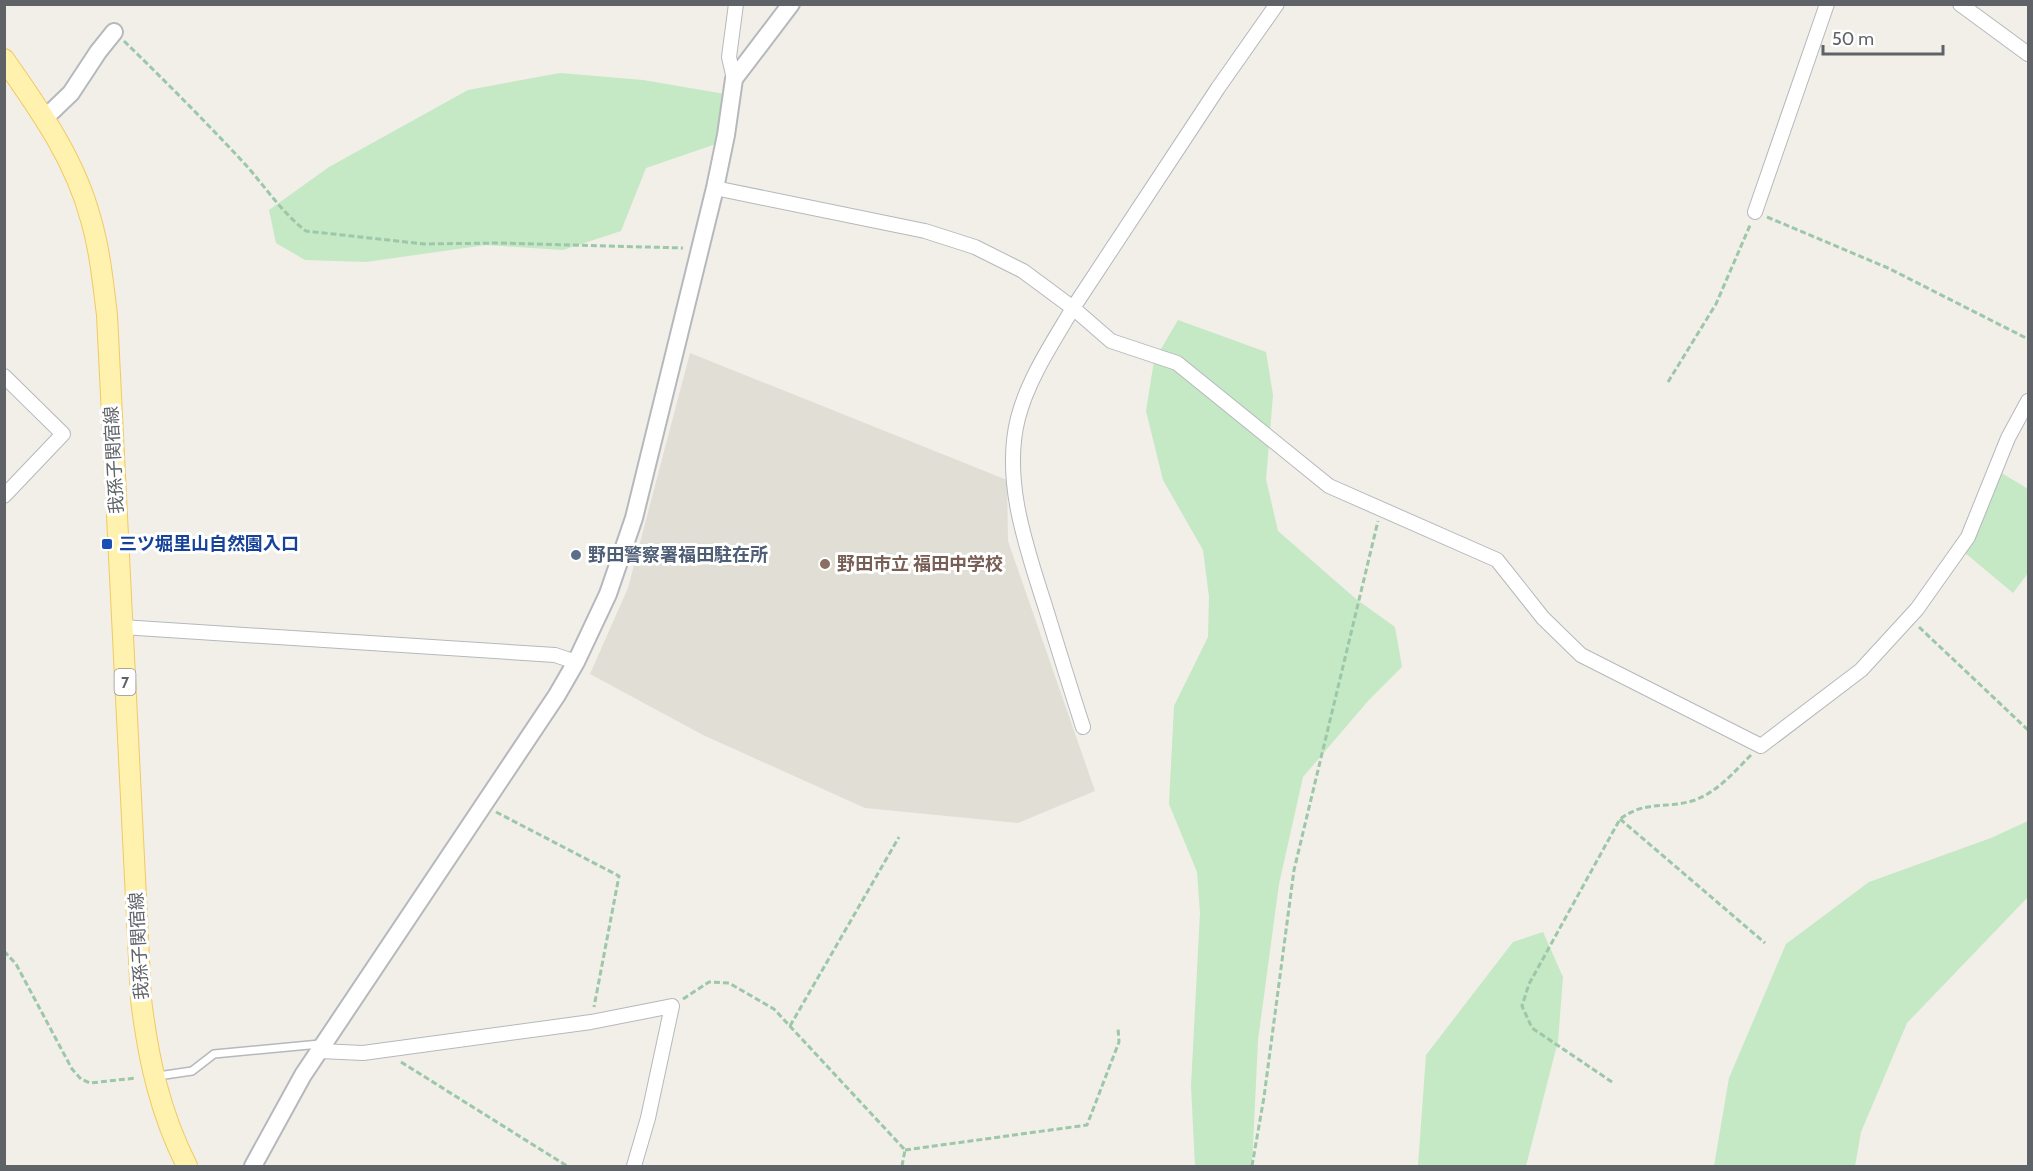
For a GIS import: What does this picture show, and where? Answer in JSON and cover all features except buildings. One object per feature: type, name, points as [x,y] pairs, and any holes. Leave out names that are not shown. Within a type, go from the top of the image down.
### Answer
[{"type":"main road","name":"我孫子関宿線","points":[[5,59],[59,140],[91,218],[99,253],[107,315],[141,999],[148,1057],[153,1077],[165,1114],[187,1167]]},
{"type":"street","points":[[253,1167],[303,1075],[557,695],[576,662],[608,594],[634,518],[715,188],[734,79],[729,57],[736,4]]},
{"type":"street","points":[[734,79],[791,4]]},
{"type":"street","points":[[1083,727],[1026,545],[1016,498],[1014,440],[1025,395],[1073,308],[1218,88],[1277,4]]},
{"type":"street","points":[[1755,212],[1827,4]]},
{"type":"street","points":[[1960,4],[2028,54]]},
{"type":"street","points":[[45,118],[71,93],[114,32]]},
{"type":"street","points":[[715,188],[925,231],[975,247],[1023,271],[1073,308],[1111,341],[1177,363],[1329,486],[1497,560],[1543,618],[1581,655],[1761,746],[1861,670],[1909,618],[1968,537],[2008,438],[2028,400]]},
{"type":"street","points":[[4,376],[63,434],[4,496]]},
{"type":"street","points":[[122,627],[555,655],[576,662]]},
{"type":"street","points":[[323,1047],[363,1053],[591,1022],[672,1006],[648,1118],[634,1167]]},
{"type":"lane","points":[[153,1077],[192,1071],[214,1054],[323,1047]]},
{"type":"path","points":[[114,32],[205,121],[263,184],[293,221],[306,231],[424,244],[500,243],[701,248]]},
{"type":"path","points":[[1668,382],[1716,304],[1755,212],[1888,268],[2028,339]]},
{"type":"path","points":[[1252,1167],[1294,870],[1381,509]]},
{"type":"path","points":[[1909,618],[2028,730]]},
{"type":"path","points":[[1612,1082],[1532,1028],[1522,1006],[1529,984],[1620,819],[1634,810],[1692,801],[1717,789],[1761,746]]},
{"type":"path","points":[[483,806],[619,876],[591,1022]]},
{"type":"path","points":[[1620,819],[1765,943]]},
{"type":"path","points":[[790,1026],[899,837]]},
{"type":"path","points":[[4,951],[16,964],[72,1069],[81,1079],[90,1083],[153,1077]]},
{"type":"path","points":[[672,1006],[709,981],[729,983],[774,1009],[905,1150],[903,1167]]},
{"type":"path","points":[[905,1150],[1088,1125],[1119,1042],[1118,1029]]},
{"type":"path","points":[[382,1049],[567,1167]]},
{"type":"shaded area","name":"野田市立 福田中学校","points":[[690,353],[1007,480],[1008,541],[1095,791],[1018,823],[865,808],[703,735],[590,674],[628,588]]},
{"type":"green space","points":[[560,73],[643,80],[725,94],[731,131],[713,145],[646,168],[621,231],[563,250],[486,245],[366,262],[305,260],[276,243],[269,210],[329,167],[468,90]]},
{"type":"green space","points":[[1178,320],[1266,352],[1273,395],[1266,479],[1278,531],[1356,599],[1395,627],[1402,667],[1368,701],[1303,777],[1279,884],[1258,1040],[1252,1166],[1195,1166],[1191,1086],[1200,913],[1197,872],[1169,804],[1174,706],[1208,637],[1209,597],[1203,550],[1163,480],[1146,411],[1154,361]]},
{"type":"green space","points":[[2000,472],[2028,489],[2028,573],[2013,593],[1964,552]]},
{"type":"green space","points":[[2028,821],[2028,897],[1907,1023],[1861,1132],[1855,1166],[1714,1166],[1729,1078],[1786,944],[1869,882],[1991,838]]},
{"type":"green space","points":[[1543,932],[1563,977],[1558,1041],[1526,1166],[1418,1166],[1426,1055],[1513,942]]},
{"type":"place","name":"三ツ堀里山自然園入口","points":[[107,544]]},
{"type":"place","name":"野田警察署福田駐在所","points":[[576,555]]},
{"type":"place","name":"野田市立 福田中学校","points":[[825,564]]}]
